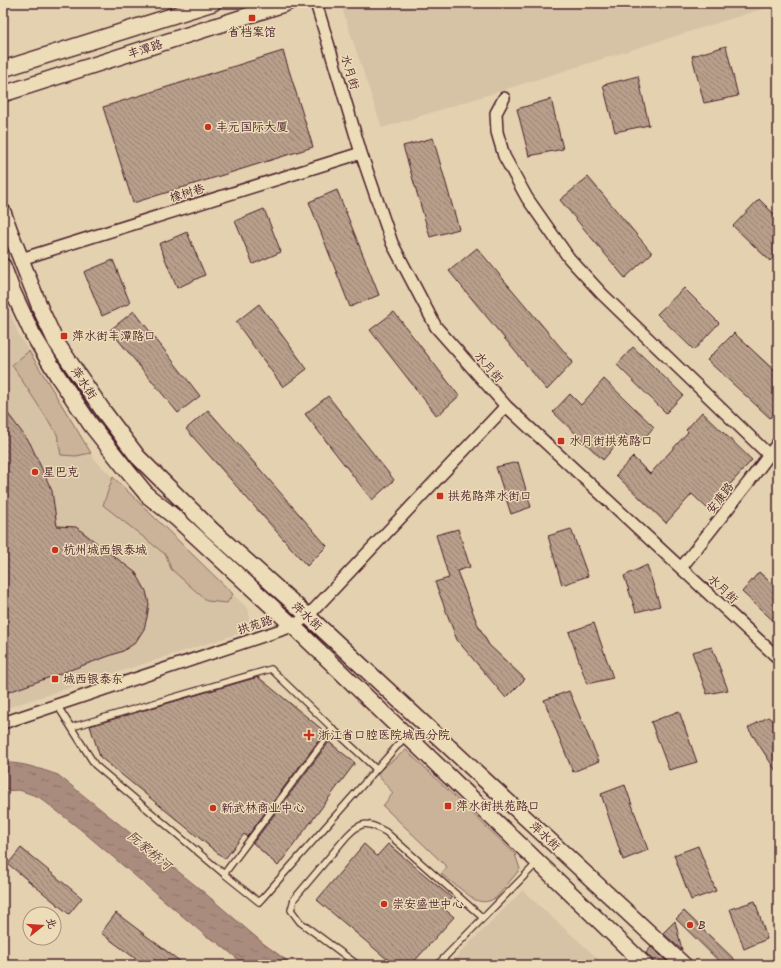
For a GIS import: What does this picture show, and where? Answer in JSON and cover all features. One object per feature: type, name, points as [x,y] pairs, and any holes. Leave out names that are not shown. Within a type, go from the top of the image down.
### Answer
[{"type":"main road","name":"丰潭路","points":[[3,69],[213,3]]},
{"type":"main road","name":"丰潭路","points":[[3,94],[287,3]]},
{"type":"main road","name":"萍水街","points":[[3,212],[41,310],[56,342],[104,412],[138,457],[212,530],[308,616],[684,965]]},
{"type":"main road","name":"萍水街","points":[[3,266],[12,290],[32,333],[59,378],[91,425],[148,496],[293,626],[645,965]]},
{"type":"street","name":"水月街","points":[[316,3],[361,153],[392,243],[436,327],[506,406],[778,658]]},
{"type":"street","points":[[504,98],[496,113],[497,132],[504,156],[527,198],[569,258],[602,294],[770,455]]},
{"type":"street","name":"橡树巷","points":[[21,259],[361,153]]},
{"type":"street","name":"拱苑路","points":[[3,723],[293,626],[308,616],[506,406]]},
{"type":"street","name":"安康路","points":[[681,568],[778,444]]},
{"type":"lane","points":[[72,727],[271,669],[376,769]]},
{"type":"lane","points":[[57,705],[95,765],[259,902],[406,736]]},
{"type":"lane","points":[[224,874],[333,729]]},
{"type":"lane","points":[[358,965],[300,922],[291,910],[294,899],[338,846],[355,828],[363,824],[374,825],[386,832],[483,918]]},
{"type":"lane","points":[[436,965],[538,862]]},
{"type":"shaded area","points":[[345,3],[778,4],[382,128],[343,11]]},
{"type":"shaded area","points":[[3,296],[19,335],[95,460],[249,610],[249,625],[237,634],[3,709]]},
{"type":"shaded area","points":[[29,351],[91,453],[76,456],[61,455],[57,434],[12,365]]},
{"type":"shaded area","points":[[113,477],[233,594],[227,603],[207,601],[171,569],[166,555],[103,505]]},
{"type":"shaded area","points":[[406,750],[515,854],[520,869],[497,897],[486,902],[475,900],[441,874],[447,867],[383,806],[393,793],[376,773]]},
{"type":"shaded area","points":[[523,891],[605,965],[448,965]]},
{"type":"water","name":"阮家桥河","points":[[3,763],[38,768],[58,775],[200,889],[264,944],[293,965],[245,965],[217,942],[206,936],[80,829],[39,797],[19,790],[3,791]]},
{"type":"building","points":[[726,46],[738,96],[704,103],[692,56]]},
{"type":"building","name":"丰元国际大厦","points":[[283,51],[313,147],[133,203],[103,107]]},
{"type":"building","points":[[638,76],[649,125],[615,132],[603,85]]},
{"type":"building","points":[[551,99],[563,149],[529,156],[517,109]]},
{"type":"building","points":[[433,138],[459,229],[430,237],[403,146]]},
{"type":"building","points":[[588,177],[652,253],[625,278],[560,200]]},
{"type":"building","points":[[337,190],[379,295],[350,307],[309,202]]},
{"type":"building","points":[[759,199],[778,218],[778,252],[770,261],[733,226]]},
{"type":"building","points":[[264,209],[281,252],[253,264],[235,221]]},
{"type":"building","points":[[187,232],[205,275],[177,288],[159,244]]},
{"type":"building","points":[[477,248],[573,362],[547,390],[449,271]]},
{"type":"building","points":[[113,260],[130,303],[102,316],[84,272]]},
{"type":"building","points":[[684,288],[719,323],[694,350],[657,314]]},
{"type":"building","points":[[259,304],[307,369],[283,387],[236,322]]},
{"type":"building","points":[[134,311],[200,396],[178,413],[110,330]]},
{"type":"building","points":[[394,312],[459,396],[437,416],[370,330]]},
{"type":"building","points":[[734,333],[778,374],[778,409],[770,418],[707,360]]},
{"type":"building","points":[[633,347],[683,395],[666,413],[617,365]]},
{"type":"building","points":[[604,379],[654,427],[637,446],[625,434],[603,460],[553,412],[570,394],[581,405]]},
{"type":"building","points":[[328,396],[394,480],[372,500],[305,414]]},
{"type":"building","name":"杭州城西银泰城","points":[[3,407],[30,443],[52,491],[57,526],[76,527],[136,573],[146,591],[149,604],[144,629],[135,643],[123,651],[3,694]]},
{"type":"building","points":[[208,410],[327,546],[307,566],[186,429]]},
{"type":"building","points":[[702,412],[752,460],[724,491],[726,492],[710,511],[692,494],[666,523],[616,475],[633,457],[650,474],[688,432],[686,430]]},
{"type":"building","points":[[518,462],[531,507],[511,514],[496,467]]},
{"type":"building","points":[[458,529],[470,567],[457,571],[477,623],[489,645],[525,679],[506,698],[457,640],[435,582],[449,578],[436,535]]},
{"type":"building","points":[[571,529],[588,576],[562,585],[548,536]]},
{"type":"building","points":[[647,565],[660,606],[636,612],[624,576]]},
{"type":"building","points":[[759,572],[778,589],[778,625],[742,592]]},
{"type":"building","points":[[594,623],[613,678],[587,684],[569,632]]},
{"type":"building","points":[[712,647],[728,690],[707,694],[692,652]]},
{"type":"building","name":"新武林商业中心","points":[[258,677],[324,731],[321,735],[322,736],[247,837],[244,834],[225,859],[100,757],[90,726]]},
{"type":"building","points":[[569,691],[599,761],[573,772],[544,700]]},
{"type":"building","points":[[679,711],[697,762],[669,770],[651,722]]},
{"type":"building","points":[[768,717],[778,724],[778,774],[748,728]]},
{"type":"building","points":[[329,742],[355,763],[278,866],[253,843]]},
{"type":"building","points":[[625,785],[648,850],[623,860],[601,794]]},
{"type":"building","name":"崇安盛世中心","points":[[364,844],[377,856],[388,844],[452,898],[443,908],[454,917],[411,965],[394,965],[317,900]]},
{"type":"building","points":[[698,846],[716,891],[691,900],[674,855]]},
{"type":"building","points":[[21,848],[82,898],[69,914],[62,908],[62,906],[59,906],[8,864]]},
{"type":"building","points":[[755,901],[767,939],[744,949],[730,909]]},
{"type":"building","points":[[684,911],[740,965],[723,965],[676,919]]},
{"type":"building","points":[[116,913],[185,965],[144,965],[101,933]]},
{"type":"building","points":[[675,921],[682,950],[663,933]]},
{"type":"building","points":[[651,947],[671,965],[654,965],[646,953]]},
{"type":"place","name":"省档案馆","points":[[252,18]]},
{"type":"place","name":"丰元国际大厦","points":[[208,127]]},
{"type":"place","name":"萍水街丰潭路口","points":[[64,336]]},
{"type":"place","name":"水月街拱苑路口","points":[[561,441]]},
{"type":"place","name":"星巴克","points":[[35,472]]},
{"type":"place","name":"拱苑路萍水街口","points":[[440,496]]},
{"type":"place","name":"杭州城西银泰城","points":[[55,550]]},
{"type":"place","name":"城西银泰东","points":[[55,679]]},
{"type":"place","name":"浙江省口腔医院城西分院","points":[[309,735]]},
{"type":"place","name":"萍水街拱苑路口","points":[[448,806]]},
{"type":"place","name":"新武林商业中心","points":[[213,808]]},
{"type":"place","name":"崇安盛世中心","points":[[384,904]]},
{"type":"place","name":"B","points":[[690,925]]}]
